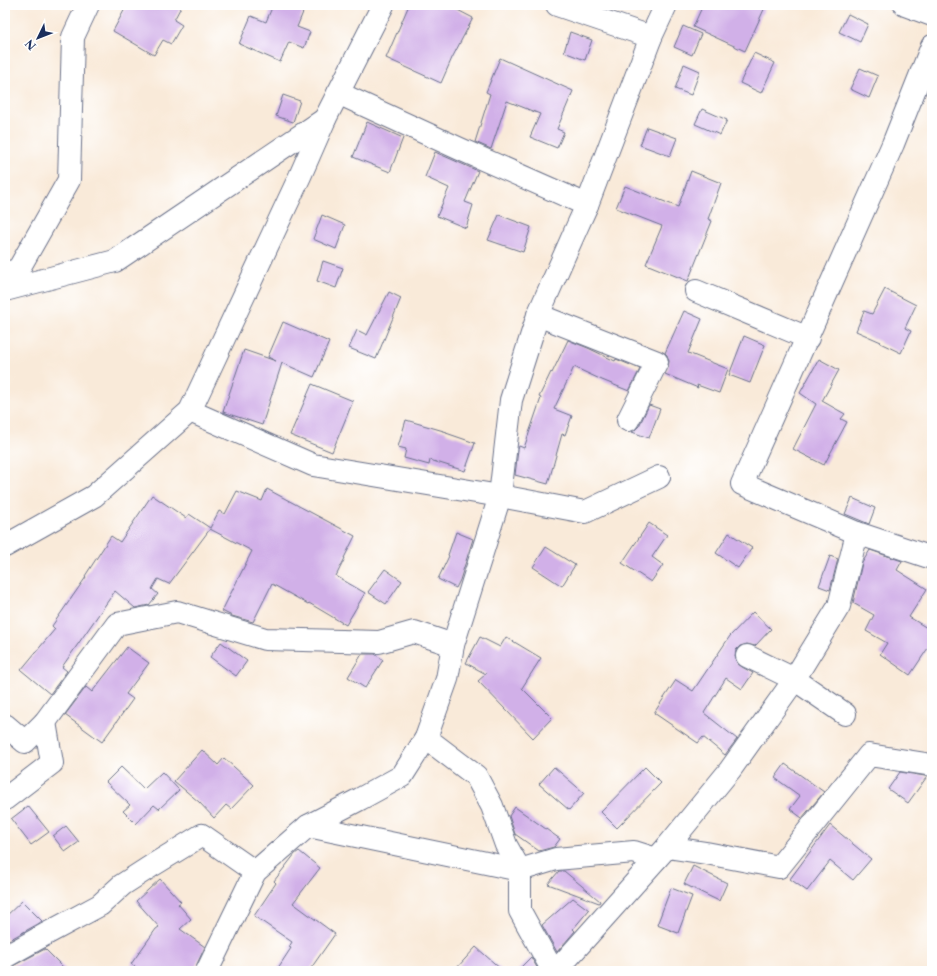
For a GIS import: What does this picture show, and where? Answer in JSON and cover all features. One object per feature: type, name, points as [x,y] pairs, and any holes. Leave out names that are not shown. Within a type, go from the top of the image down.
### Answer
[{"type":"street","points":[[5,273],[18,270],[70,180],[73,37],[88,5]]},
{"type":"street","points":[[5,546],[94,496],[190,411],[297,183],[325,119],[383,5]]},
{"type":"street","points":[[557,5],[651,37]]},
{"type":"street","points":[[207,971],[255,872],[308,826],[402,776],[426,738],[447,679],[453,645],[500,496],[511,400],[538,315],[576,227],[587,206],[651,37],[666,5]]},
{"type":"street","points":[[905,5],[932,15]]},
{"type":"street","points":[[932,46],[893,144],[742,484],[857,533],[932,558]]},
{"type":"street","points":[[338,93],[467,153],[587,206]]},
{"type":"street","points":[[5,290],[115,261],[325,119]]},
{"type":"street","points":[[696,291],[808,338]]},
{"type":"street","points":[[538,315],[658,362],[628,420]]},
{"type":"street","points":[[190,411],[313,465],[500,496],[585,512],[659,477]]},
{"type":"street","points":[[556,971],[662,853],[730,770],[794,679],[839,606],[857,533]]},
{"type":"street","points":[[5,725],[25,742],[45,722],[117,624],[177,612],[265,639],[379,642],[414,632],[453,645]]},
{"type":"street","points":[[747,656],[794,679],[845,714]]},
{"type":"street","points":[[5,799],[52,763],[45,722]]},
{"type":"street","points":[[426,738],[476,776],[492,806],[506,844],[520,870],[520,912],[553,971]]},
{"type":"street","points":[[308,826],[520,870],[556,858],[626,852],[706,853],[779,867],[869,755],[932,765]]},
{"type":"street","points":[[5,957],[100,905],[122,885],[153,864],[202,835],[255,872]]},
{"type":"building","points":[[127,5],[182,5],[174,20],[182,25],[171,44],[163,40],[154,55],[113,31]]},
{"type":"building","points":[[273,5],[306,5],[297,27],[310,32],[304,48],[289,42],[280,62],[239,44],[251,16],[266,22]]},
{"type":"building","points":[[409,5],[448,5],[473,18],[441,83],[386,58]]},
{"type":"building","points":[[703,5],[766,5],[745,51],[693,27]]},
{"type":"building","points":[[848,14],[868,24],[860,42],[839,32]]},
{"type":"building","points":[[683,26],[701,34],[692,55],[674,47]]},
{"type":"building","points":[[570,32],[592,40],[585,60],[564,52]]},
{"type":"building","points":[[754,53],[775,63],[761,93],[740,83]]},
{"type":"building","points":[[500,58],[573,91],[557,129],[564,132],[557,148],[530,137],[540,114],[507,101],[491,149],[475,142],[490,94],[486,92]]},
{"type":"building","points":[[684,64],[700,71],[691,95],[675,89]]},
{"type":"building","points":[[860,68],[878,76],[869,98],[850,89]]},
{"type":"building","points":[[283,95],[300,101],[293,122],[276,116]]},
{"type":"building","points":[[702,109],[727,120],[720,135],[695,124]]},
{"type":"building","points":[[367,122],[403,138],[390,172],[353,157]]},
{"type":"building","points":[[647,127],[677,138],[670,156],[640,145]]},
{"type":"building","points":[[435,152],[478,171],[465,202],[473,205],[466,228],[437,216],[449,188],[425,177]]},
{"type":"building","points":[[691,171],[721,183],[708,219],[712,221],[688,281],[646,264],[662,226],[616,208],[625,186],[678,207]]},
{"type":"building","points":[[322,215],[345,225],[336,249],[313,239]]},
{"type":"building","points":[[499,215],[531,227],[523,252],[488,240]]},
{"type":"building","points":[[323,261],[343,268],[336,288],[317,281]]},
{"type":"building","points":[[885,289],[916,305],[905,328],[911,331],[901,353],[856,331],[864,311],[872,314]]},
{"type":"building","points":[[389,292],[401,298],[376,359],[349,348],[357,330],[367,335]]},
{"type":"building","points":[[684,311],[702,319],[688,353],[728,369],[719,393],[697,385],[698,388],[665,374],[669,361],[665,353]]},
{"type":"building","points":[[283,322],[329,342],[314,377],[282,363],[262,425],[223,412],[244,350],[276,361],[268,357]]},
{"type":"building","points":[[744,336],[765,345],[750,383],[729,375]]},
{"type":"building","points":[[568,340],[615,361],[616,359],[640,369],[629,391],[574,367],[554,409],[572,416],[565,435],[562,434],[548,484],[515,475],[518,450],[519,446],[524,448],[541,398],[539,397]]},
{"type":"building","points":[[819,359],[839,370],[822,401],[845,414],[841,419],[847,422],[824,465],[793,449],[816,404],[800,393]]},
{"type":"building","points":[[312,384],[353,401],[332,452],[290,435]]},
{"type":"building","points":[[649,405],[660,409],[649,438],[632,432],[639,426]]},
{"type":"building","points":[[406,420],[447,432],[446,433],[475,443],[465,471],[430,460],[429,465],[404,458],[406,449],[398,447]]},
{"type":"building","points":[[267,489],[355,536],[336,576],[365,593],[346,625],[309,603],[308,604],[272,584],[253,622],[232,616],[222,611],[252,551],[210,529],[169,584],[158,579],[152,589],[158,594],[149,605],[135,608],[115,591],[62,667],[67,671],[50,694],[21,670],[55,629],[52,626],[86,577],[85,576],[111,536],[120,542],[152,495],[186,518],[189,514],[210,528],[219,511],[225,514],[237,491],[262,501]]},
{"type":"building","points":[[852,498],[875,508],[869,524],[845,514]]},
{"type":"building","points":[[649,523],[667,535],[652,557],[663,565],[651,582],[622,563]]},
{"type":"building","points":[[456,532],[473,539],[456,588],[438,579],[449,556],[448,555]]},
{"type":"building","points":[[729,533],[752,548],[738,568],[716,553]]},
{"type":"building","points":[[546,547],[575,565],[562,586],[533,567]]},
{"type":"building","points":[[870,550],[902,561],[897,570],[927,589],[909,617],[932,631],[932,642],[910,675],[880,654],[887,643],[866,631],[874,615],[853,603],[862,563]]},
{"type":"building","points":[[830,556],[838,559],[830,590],[819,586]]},
{"type":"building","points":[[385,569],[402,581],[386,604],[368,592]]},
{"type":"building","points":[[753,612],[771,629],[755,646],[747,644],[740,646],[736,650],[735,656],[737,663],[753,673],[742,689],[726,678],[704,713],[737,739],[725,755],[703,737],[698,743],[654,713],[676,680],[693,691],[730,636]]},
{"type":"building","points":[[480,637],[500,647],[506,637],[541,658],[522,688],[552,718],[533,738],[478,681],[486,674],[466,663]]},
{"type":"building","points":[[221,642],[247,661],[236,676],[210,657]]},
{"type":"building","points":[[127,647],[149,663],[126,694],[133,699],[102,742],[65,715],[86,687],[92,692]]},
{"type":"building","points":[[362,654],[375,654],[383,660],[365,688],[348,677]]},
{"type":"building","points":[[202,750],[218,765],[224,758],[254,785],[231,809],[226,805],[214,818],[199,802],[174,781]]},
{"type":"building","points":[[785,764],[824,792],[802,818],[790,809],[800,796],[775,778]]},
{"type":"building","points":[[121,767],[144,789],[162,772],[179,790],[159,809],[154,805],[136,824],[123,811],[130,805],[106,782]]},
{"type":"building","points":[[554,767],[584,793],[569,810],[539,784]]},
{"type":"building","points":[[645,767],[661,783],[617,828],[601,812]]},
{"type":"building","points":[[900,772],[925,776],[926,778],[908,803],[888,789]]},
{"type":"building","points":[[28,806],[49,832],[31,845],[11,819]]},
{"type":"building","points":[[515,807],[560,839],[554,847],[539,851],[515,834],[509,816]]},
{"type":"building","points":[[830,825],[871,859],[853,880],[830,861],[807,891],[790,879]]},
{"type":"building","points":[[66,826],[79,842],[65,852],[53,836]]},
{"type":"building","points":[[299,851],[320,868],[293,903],[335,934],[309,971],[276,971],[291,948],[289,947],[292,942],[254,916],[276,883],[274,881]]},
{"type":"building","points":[[693,866],[727,883],[719,901],[684,884]]},
{"type":"building","points":[[559,871],[564,871],[600,901],[599,903],[548,884]]},
{"type":"building","points":[[160,879],[181,902],[178,904],[191,919],[180,929],[205,947],[195,971],[141,971],[131,964],[159,927],[136,901]]},
{"type":"building","points":[[671,888],[692,896],[678,933],[657,925]]},
{"type":"building","points":[[573,898],[589,910],[573,929],[575,931],[557,952],[542,925]]},
{"type":"building","points":[[22,901],[42,921],[9,940],[5,936],[5,917]]},
{"type":"building","points":[[476,947],[503,971],[454,971]]},
{"type":"building","points":[[45,949],[67,971],[7,971],[9,968]]},
{"type":"building","points":[[531,957],[539,971],[517,971]]}]
